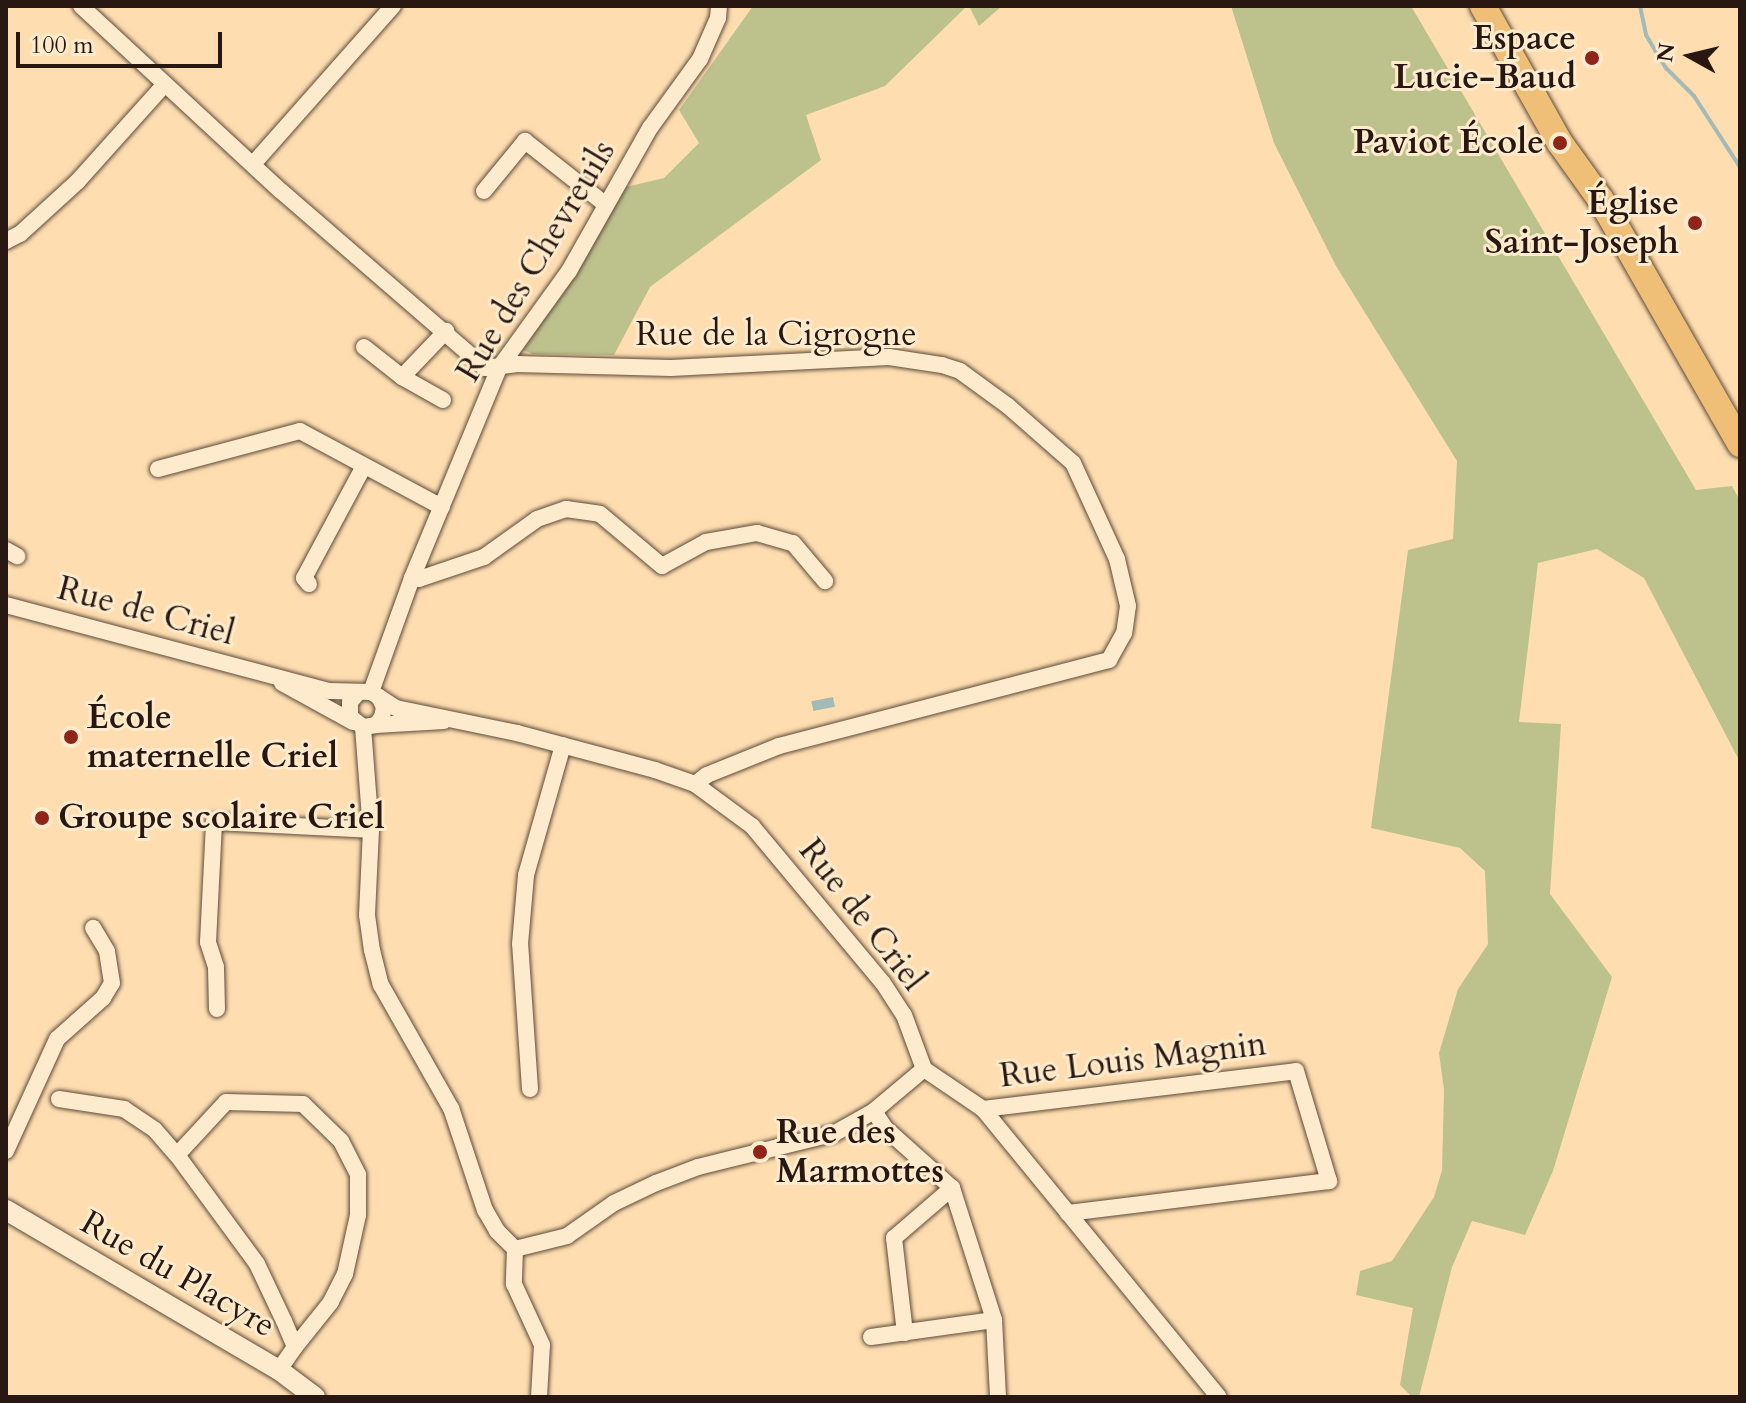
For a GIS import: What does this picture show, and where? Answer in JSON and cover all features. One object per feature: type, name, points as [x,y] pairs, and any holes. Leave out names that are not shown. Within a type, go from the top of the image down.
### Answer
[{"type":"main road","points":[[1483,6],[1560,143],[1601,200],[1740,444]]},
{"type":"street","points":[[81,6],[281,191],[485,368],[499,368]]},
{"type":"street","points":[[254,163],[393,6]]},
{"type":"street","name":"Rue des Chevreuils","points":[[369,695],[412,578],[499,368],[569,271],[650,128],[700,59],[718,18],[719,6]]},
{"type":"street","points":[[6,241],[20,234],[78,181],[164,85]]},
{"type":"street","points":[[484,191],[525,141],[606,205]]},
{"type":"street","points":[[402,377],[446,331]]},
{"type":"street","points":[[364,347],[402,377],[443,400]]},
{"type":"street","name":"Rue de la Cigrogne","points":[[499,368],[516,364],[671,368],[889,357],[942,365],[960,371],[1033,425],[1073,463],[1090,496],[1117,559],[1128,606],[1124,633],[1109,660],[779,746],[707,775],[695,784]]},
{"type":"street","points":[[158,469],[300,431],[442,507]]},
{"type":"street","points":[[309,584],[304,578],[364,466]]},
{"type":"street","points":[[412,578],[419,579],[484,557],[537,519],[566,509],[600,514],[662,566],[706,542],[757,533],[793,543],[825,581]]},
{"type":"street","name":"Rue de Criel","points":[[6,605],[271,676],[369,695],[396,708],[563,745],[695,784],[752,826],[883,983],[904,1015],[924,1069]]},
{"type":"street","name":"Rue de Criel","points":[[271,676],[364,725],[450,719]]},
{"type":"street","points":[[364,725],[384,712],[369,695],[349,707],[364,725],[371,830],[367,915],[381,985],[451,1108],[485,1210],[515,1249],[514,1284],[542,1345],[539,1397]]},
{"type":"street","points":[[530,1089],[520,944],[526,875],[563,745]]},
{"type":"street","points":[[217,1009],[216,967],[208,942],[214,822],[371,830]]},
{"type":"street","points":[[6,1151],[57,1039],[103,998],[112,983],[107,951],[93,928]]},
{"type":"street","points":[[515,1249],[567,1236],[614,1203],[698,1167],[835,1133],[874,1111],[924,1069],[983,1109],[1219,1397]]},
{"type":"street","name":"Rue Louis Magnin","points":[[983,1109],[1296,1071],[1329,1181],[1068,1213]]},
{"type":"street","points":[[59,1099],[124,1109],[155,1130],[257,1264],[295,1347]]},
{"type":"street","points":[[177,1155],[226,1102],[253,1100],[303,1104],[341,1141],[358,1175],[358,1215],[345,1274],[331,1302],[279,1370]]},
{"type":"street","points":[[874,1111],[885,1128],[952,1188],[994,1320],[998,1397]]},
{"type":"street","points":[[905,1333],[894,1238],[952,1188]]},
{"type":"street","name":"Rue du Placyre","points":[[6,1210],[279,1370],[315,1397]]},
{"type":"street","points":[[871,1337],[994,1320]]},
{"type":"green space","points":[[753,6],[967,6],[885,86],[806,115],[821,160],[650,287],[614,355],[533,354],[523,350],[626,187],[664,178],[699,143],[679,110]]},
{"type":"green space","points":[[969,6],[1002,6],[979,26]]},
{"type":"green space","points":[[1231,6],[1411,6],[1696,490],[1732,486],[1740,501],[1740,762],[1644,578],[1597,549],[1538,563],[1519,722],[1561,724],[1550,894],[1612,977],[1553,1171],[1525,1235],[1472,1221],[1452,1267],[1419,1397],[1412,1397],[1400,1385],[1413,1308],[1356,1295],[1360,1271],[1392,1261],[1434,1197],[1442,1170],[1444,1090],[1439,1053],[1458,989],[1488,944],[1485,871],[1460,848],[1371,828],[1408,550],[1453,539],[1457,461],[1336,266],[1274,143]]},
{"type":"water","points":[[833,697],[835,707],[813,711],[811,701]]},
{"type":"waterway","points":[[1640,6],[1646,35],[1666,68],[1694,96],[1740,167]]},
{"type":"place","name":"Espace Lucie-Baud","points":[[1592,58]]},
{"type":"place","name":"Paviot École","points":[[1560,143]]},
{"type":"place","name":"Église Saint-Joseph","points":[[1695,223]]},
{"type":"place","name":"École maternelle Criel","points":[[71,737]]},
{"type":"place","name":"Groupe scolaire Criel","points":[[42,818]]},
{"type":"place","name":"Rue des Marmottes","points":[[760,1152]]}]
